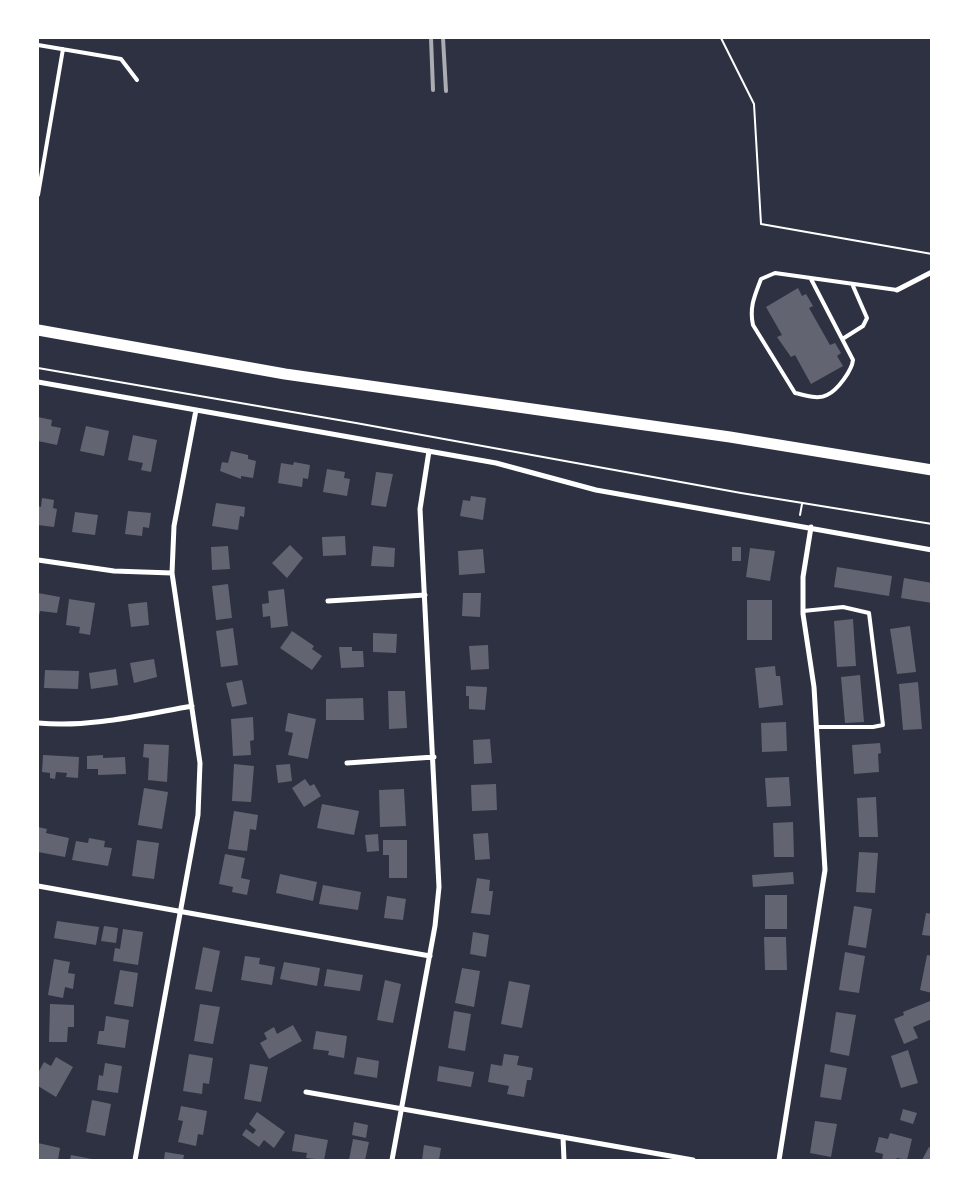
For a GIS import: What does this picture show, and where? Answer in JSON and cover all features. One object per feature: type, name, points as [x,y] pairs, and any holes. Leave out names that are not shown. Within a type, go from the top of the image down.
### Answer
[{"type":"main road","points":[[38,330],[285,374],[730,437],[932,470]]},
{"type":"street","points":[[897,290],[932,272]]},
{"type":"street","points":[[38,382],[429,451],[496,464],[596,490],[932,550]]},
{"type":"street","points":[[135,1160],[198,814],[200,763],[172,573],[174,526],[196,410]]},
{"type":"street","points":[[392,1160],[430,956],[439,887],[434,757],[420,509],[429,451]]},
{"type":"street","points":[[779,1160],[825,870],[814,687],[803,611],[803,577],[811,527]]},
{"type":"street","points":[[38,560],[114,571],[172,573]]},
{"type":"street","points":[[328,601],[424,595]]},
{"type":"street","points":[[38,723],[58,725],[108,721],[192,706]]},
{"type":"street","points":[[347,763],[434,757]]},
{"type":"street","points":[[38,886],[430,956]]},
{"type":"street","points":[[306,1092],[693,1160]]},
{"type":"street","points":[[563,1137],[564,1160]]},
{"type":"lane","points":[[38,45],[121,59],[137,80]]},
{"type":"lane","points":[[38,195],[63,49]]},
{"type":"lane","points":[[811,279],[844,338],[853,360],[852,370],[828,395],[812,397],[795,393],[753,325],[751,315],[753,300],[761,279],[774,273],[811,279],[853,286],[897,290]]},
{"type":"lane","points":[[844,338],[864,326],[867,318],[853,286]]},
{"type":"lane","points":[[803,611],[844,607],[869,613],[884,725],[873,727],[816,727]]},
{"type":"path","points":[[721,38],[754,104],[761,224],[932,254]]},
{"type":"path","points":[[38,368],[802,504],[932,524]]},
{"type":"path","points":[[800,515],[802,504]]},
{"type":"building","points":[[798,288],[802,296],[806,294],[813,306],[809,308],[830,345],[835,343],[841,353],[837,356],[843,366],[811,384],[795,355],[791,357],[777,337],[782,335],[766,307]]},
{"type":"building","points":[[38,417],[52,420],[51,426],[61,428],[57,445],[38,441]]},
{"type":"building","points":[[86,426],[109,431],[104,456],[80,451]]},
{"type":"building","points":[[133,435],[157,440],[151,472],[141,470],[143,463],[128,460]]},
{"type":"building","points":[[231,451],[248,455],[248,459],[256,461],[253,478],[241,476],[241,479],[220,471],[222,462],[228,463]]},
{"type":"building","points":[[294,462],[310,465],[308,479],[303,478],[302,487],[278,483],[281,463],[293,465]]},
{"type":"building","points":[[327,469],[345,472],[344,478],[350,479],[347,496],[323,492]]},
{"type":"building","points":[[376,472],[393,474],[386,507],[371,505]]},
{"type":"building","points":[[471,496],[486,498],[483,520],[460,516],[463,500],[470,501]]},
{"type":"building","points":[[42,498],[54,500],[53,508],[57,509],[54,527],[38,525],[38,506],[41,507]]},
{"type":"building","points":[[216,503],[245,507],[244,517],[240,516],[238,530],[212,526]]},
{"type":"building","points":[[128,511],[151,513],[149,528],[143,527],[142,536],[125,534]]},
{"type":"building","points":[[75,512],[98,515],[95,535],[72,532]]},
{"type":"building","points":[[345,536],[346,555],[323,556],[322,537]]},
{"type":"building","points":[[290,545],[303,558],[287,578],[272,563]]},
{"type":"building","points":[[228,546],[230,569],[212,570],[211,547]]},
{"type":"building","points":[[373,546],[395,548],[394,567],[371,566]]},
{"type":"building","points":[[732,547],[741,547],[741,561],[732,561]]},
{"type":"building","points":[[750,548],[775,551],[770,581],[746,577]]},
{"type":"building","points":[[483,549],[485,573],[459,575],[458,551]]},
{"type":"building","points":[[837,567],[892,576],[889,596],[834,587]]},
{"type":"building","points":[[904,578],[932,583],[932,603],[901,598]]},
{"type":"building","points":[[228,584],[232,618],[216,620],[212,586]]},
{"type":"building","points":[[284,589],[288,626],[271,628],[270,616],[263,617],[262,604],[269,603],[268,591]]},
{"type":"building","points":[[38,593],[60,597],[57,613],[40,611],[38,620]]},
{"type":"building","points":[[463,593],[481,593],[480,617],[462,616]]},
{"type":"building","points":[[69,599],[95,603],[90,635],[79,633],[80,627],[66,625]]},
{"type":"building","points":[[747,600],[772,600],[772,640],[747,640]]},
{"type":"building","points":[[147,602],[149,625],[131,627],[128,604]]},
{"type":"building","points":[[853,619],[856,666],[837,667],[834,621]]},
{"type":"building","points":[[910,626],[916,672],[897,674],[890,629]]},
{"type":"building","points":[[233,628],[238,665],[221,667],[216,631]]},
{"type":"building","points":[[292,631],[314,646],[312,649],[322,656],[312,670],[280,648]]},
{"type":"building","points":[[373,633],[397,634],[396,653],[373,652]]},
{"type":"building","points":[[488,645],[489,669],[471,670],[469,646]]},
{"type":"building","points":[[339,647],[352,647],[352,651],[363,651],[364,667],[341,668]]},
{"type":"building","points":[[154,659],[157,677],[134,683],[130,663]]},
{"type":"building","points":[[775,666],[776,676],[780,676],[783,705],[759,708],[755,668]]},
{"type":"building","points":[[116,669],[118,685],[91,689],[89,673]]},
{"type":"building","points":[[45,670],[79,671],[78,689],[44,688]]},
{"type":"building","points":[[860,675],[864,722],[845,723],[841,677]]},
{"type":"building","points":[[242,680],[247,704],[232,707],[226,683]]},
{"type":"building","points":[[918,682],[922,729],[903,730],[899,684]]},
{"type":"building","points":[[466,686],[487,687],[485,710],[469,709],[469,696],[466,696]]},
{"type":"building","points":[[388,691],[405,691],[407,728],[389,729]]},
{"type":"building","points":[[363,698],[364,720],[326,720],[326,699]]},
{"type":"building","points":[[288,713],[316,719],[308,759],[288,755],[293,733],[285,731]]},
{"type":"building","points":[[253,717],[254,740],[250,741],[251,755],[233,756],[231,719]]},
{"type":"building","points":[[786,722],[787,751],[762,752],[761,723]]},
{"type":"building","points":[[490,739],[492,763],[474,764],[473,740]]},
{"type":"building","points":[[880,743],[881,753],[878,754],[879,772],[854,774],[852,745]]},
{"type":"building","points":[[144,744],[169,745],[167,782],[148,780],[149,758],[143,757]]},
{"type":"building","points":[[43,755],[79,757],[78,778],[66,777],[67,773],[56,772],[55,779],[50,778],[50,773],[42,772]]},
{"type":"building","points":[[103,755],[103,758],[125,757],[126,774],[98,775],[98,769],[87,769],[87,756]]},
{"type":"building","points":[[234,764],[254,766],[251,802],[232,801]]},
{"type":"building","points":[[290,764],[292,781],[278,783],[276,765]]},
{"type":"building","points":[[789,777],[791,806],[767,807],[765,778]]},
{"type":"building","points":[[305,779],[310,786],[314,784],[321,796],[304,807],[292,788]]},
{"type":"building","points":[[496,784],[497,810],[472,811],[471,785]]},
{"type":"building","points":[[144,788],[168,792],[162,829],[138,825]]},
{"type":"building","points":[[404,789],[406,826],[380,827],[379,790]]},
{"type":"building","points":[[876,797],[878,837],[859,837],[857,798]]},
{"type":"building","points":[[322,804],[359,811],[354,835],[317,828]]},
{"type":"building","points":[[234,811],[258,815],[256,830],[250,829],[247,851],[228,849]]},
{"type":"building","points":[[793,822],[794,857],[774,857],[773,823]]},
{"type":"building","points":[[38,827],[47,829],[46,833],[69,838],[65,857],[38,852]]},
{"type":"building","points":[[488,833],[490,859],[475,860],[473,834]]},
{"type":"building","points":[[378,834],[379,851],[367,852],[365,835]]},
{"type":"building","points":[[89,838],[105,841],[104,847],[112,848],[108,866],[72,860],[76,841],[88,843]]},
{"type":"building","points":[[137,840],[159,843],[154,879],[132,876]]},
{"type":"building","points":[[383,840],[407,840],[407,878],[389,878],[389,855],[383,855]]},
{"type":"building","points":[[859,852],[878,853],[875,893],[856,892]]},
{"type":"building","points":[[225,854],[245,858],[241,878],[250,880],[247,895],[232,892],[233,887],[219,884]]},
{"type":"building","points":[[793,872],[794,884],[753,887],[752,875]]},
{"type":"building","points":[[280,874],[317,882],[313,901],[276,893]]},
{"type":"building","points":[[477,878],[490,880],[489,891],[493,891],[490,915],[471,913]]},
{"type":"building","points":[[323,885],[361,892],[358,910],[319,904]]},
{"type":"building","points":[[765,895],[787,895],[787,929],[765,929]]},
{"type":"building","points":[[387,896],[406,899],[403,920],[384,918]]},
{"type":"building","points":[[854,906],[872,909],[866,948],[848,945]]},
{"type":"building","points":[[926,913],[932,914],[932,936],[922,935]]},
{"type":"building","points":[[57,921],[99,927],[96,945],[54,938]]},
{"type":"building","points":[[104,926],[118,928],[116,943],[101,941]]},
{"type":"building","points":[[123,929],[143,932],[138,965],[113,961],[115,948],[120,949]]},
{"type":"building","points":[[473,932],[489,935],[486,957],[470,954]]},
{"type":"building","points":[[764,937],[786,937],[787,970],[765,970]]},
{"type":"building","points":[[203,947],[220,951],[212,992],[195,989]]},
{"type":"building","points":[[845,952],[865,956],[859,993],[839,990]]},
{"type":"building","points":[[927,955],[932,956],[932,993],[920,990]]},
{"type":"building","points":[[245,956],[260,958],[259,964],[275,967],[272,985],[241,980]]},
{"type":"building","points":[[54,959],[70,962],[68,973],[75,974],[73,989],[65,987],[63,998],[48,995]]},
{"type":"building","points":[[284,962],[320,968],[317,986],[280,979]]},
{"type":"building","points":[[462,968],[480,971],[474,1007],[455,1003]]},
{"type":"building","points":[[327,969],[363,975],[360,991],[324,986]]},
{"type":"building","points":[[120,970],[138,973],[133,1007],[114,1004]]},
{"type":"building","points":[[385,980],[401,984],[393,1023],[377,1020]]},
{"type":"building","points":[[509,981],[530,985],[522,1028],[501,1024]]},
{"type":"building","points":[[930,1001],[932,1019],[913,1027],[918,1038],[904,1044],[894,1019],[904,1015],[903,1012]]},
{"type":"building","points":[[50,1004],[74,1005],[74,1027],[68,1027],[67,1042],[49,1042]]},
{"type":"building","points":[[200,1004],[220,1007],[213,1044],[194,1041]]},
{"type":"building","points":[[454,1011],[471,1014],[465,1051],[448,1048]]},
{"type":"building","points":[[836,1012],[856,1015],[849,1056],[830,1052]]},
{"type":"building","points":[[106,1016],[129,1020],[125,1048],[97,1044],[99,1031],[104,1031]]},
{"type":"building","points":[[293,1025],[302,1041],[269,1059],[260,1043],[267,1039],[264,1033],[274,1027],[277,1034]]},
{"type":"building","points":[[316,1031],[347,1036],[344,1058],[328,1055],[329,1051],[313,1049]]},
{"type":"building","points":[[908,1050],[918,1083],[901,1088],[891,1056]]},
{"type":"building","points":[[189,1054],[213,1058],[209,1084],[203,1083],[202,1094],[183,1091]]},
{"type":"building","points":[[504,1054],[519,1056],[517,1065],[533,1068],[531,1080],[527,1080],[524,1097],[507,1094],[509,1086],[488,1082],[491,1064],[502,1066]]},
{"type":"building","points":[[56,1057],[73,1067],[56,1097],[38,1086],[38,1073],[44,1062],[51,1066]]},
{"type":"building","points":[[357,1057],[379,1061],[377,1078],[354,1074]]},
{"type":"building","points":[[105,1063],[122,1066],[118,1093],[97,1090],[99,1075],[103,1076]]},
{"type":"building","points":[[250,1064],[268,1067],[261,1102],[244,1099]]},
{"type":"building","points":[[825,1064],[847,1068],[841,1100],[820,1097]]},
{"type":"building","points":[[439,1066],[474,1072],[471,1087],[437,1081]]},
{"type":"building","points":[[92,1100],[111,1104],[105,1136],[86,1132]]},
{"type":"building","points":[[181,1106],[207,1111],[203,1135],[198,1134],[196,1146],[178,1142],[183,1121],[178,1120]]},
{"type":"building","points":[[903,1109],[917,1113],[913,1124],[900,1120]]},
{"type":"building","points":[[257,1112],[285,1132],[274,1148],[264,1140],[259,1147],[242,1135],[246,1129],[253,1134],[256,1130],[249,1124]]},
{"type":"building","points":[[815,1121],[837,1124],[831,1157],[810,1153]]},
{"type":"building","points":[[354,1122],[368,1125],[366,1138],[352,1135]]},
{"type":"building","points":[[890,1133],[912,1139],[907,1160],[897,1158],[896,1160],[882,1160],[883,1154],[875,1152],[879,1137],[888,1139]]},
{"type":"building","points":[[295,1134],[328,1140],[324,1160],[306,1158],[307,1153],[292,1151]]},
{"type":"building","points":[[353,1139],[369,1142],[365,1160],[349,1160]]},
{"type":"building","points":[[38,1143],[60,1148],[58,1160],[38,1160]]},
{"type":"building","points":[[424,1145],[441,1148],[439,1160],[422,1160]]},
{"type":"building","points":[[929,1147],[932,1149],[932,1160],[922,1160]]},
{"type":"building","points":[[165,1152],[184,1155],[183,1160],[164,1160]]},
{"type":"building","points":[[71,1155],[97,1160],[70,1160]]},
{"type":"railway","points":[[431,38],[433,90]]},
{"type":"railway","points":[[443,38],[446,91]]}]
